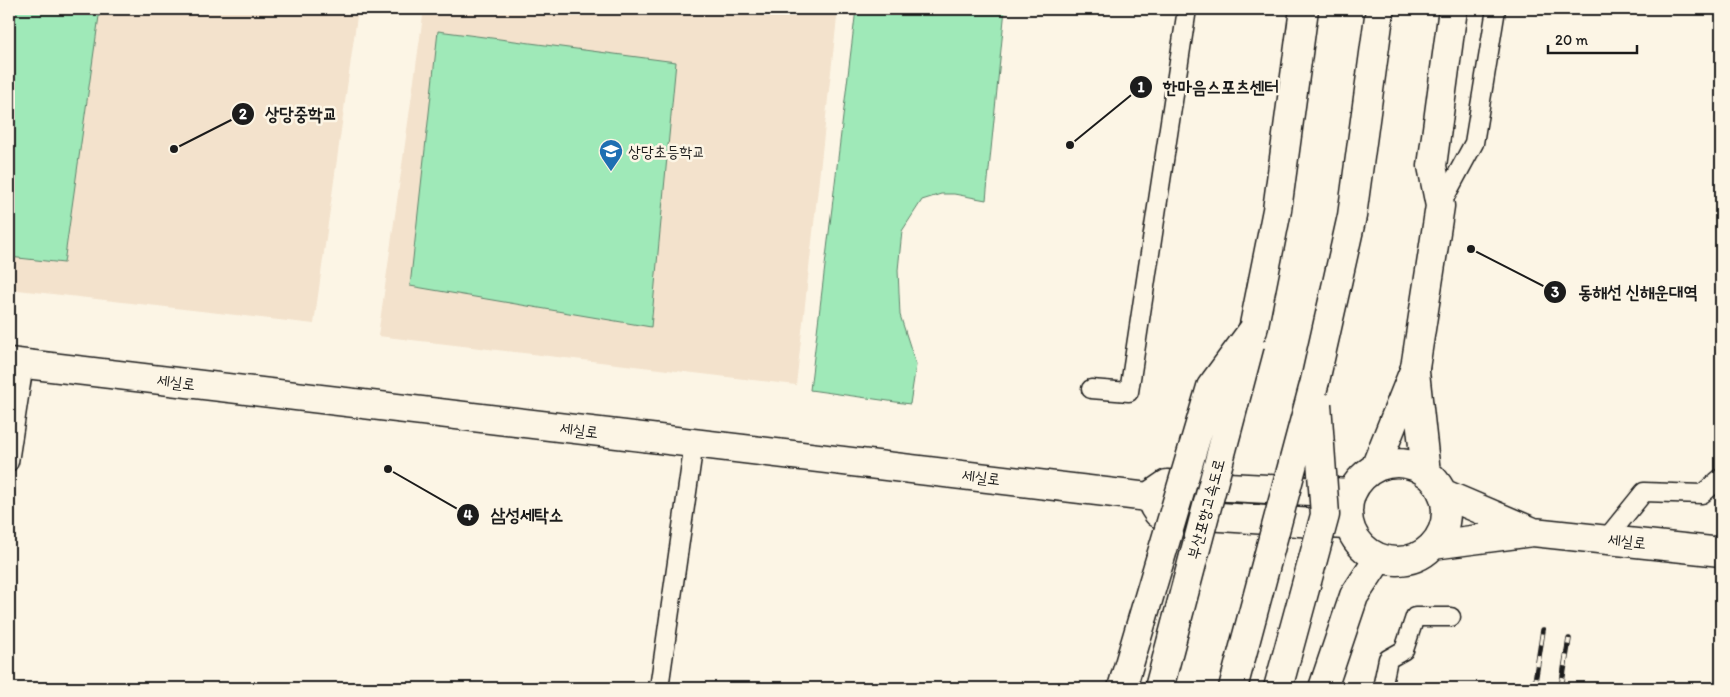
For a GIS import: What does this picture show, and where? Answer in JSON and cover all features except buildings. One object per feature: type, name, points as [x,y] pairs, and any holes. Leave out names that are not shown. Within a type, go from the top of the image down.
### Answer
[{"type":"main road","name":"부산포항고속도로","points":[[1159,688],[1253,330],[1277,210],[1304,9]]},
{"type":"main road","points":[[1233,688],[1315,381],[1352,216],[1380,9]]},
{"type":"main road","points":[[1323,688],[1354,596],[1378,558],[1355,539],[1349,525],[1348,509],[1351,493],[1365,475],[1375,468],[1415,368],[1440,206],[1432,166],[1453,9]]},
{"type":"main road","points":[[1122,688],[1211,387],[1253,330]]},
{"type":"main road","name":"세실로","points":[[17,363],[1148,497]]},
{"type":"main road","points":[[1415,368],[1434,483],[1445,506],[1445,520],[1441,534],[1433,545]]},
{"type":"main road","points":[[1278,688],[1325,515],[1315,381]]},
{"type":"main road","name":"세실로","points":[[1375,468],[1401,463],[1414,466],[1434,483],[1533,532]]},
{"type":"main road","points":[[1349,525],[1158,513],[1148,497],[1167,484],[1351,493]]},
{"type":"main road","name":"세실로","points":[[1378,558],[1393,561],[1408,560],[1422,554],[1433,545],[1533,532],[1721,552]]},
{"type":"lane","points":[[1091,389],[1129,392],[1187,9]]},
{"type":"lane","points":[[1440,206],[1474,143],[1496,9]]},
{"type":"lane","points":[[9,462],[17,363]]},
{"type":"lane","points":[[659,688],[694,444]]},
{"type":"lane","points":[[1606,539],[1644,492],[1702,494],[1721,478]]},
{"type":"lane","points":[[1382,688],[1388,659],[1404,650],[1415,617],[1451,617]]},
{"type":"shaded area","points":[[9,9],[358,9],[314,324],[9,289]]},
{"type":"shaded area","name":"상당초등학교","points":[[424,9],[838,9],[796,385],[378,336]]},
{"type":"green space","points":[[9,9],[100,9],[64,263],[9,257]]},
{"type":"green space","points":[[856,9],[1005,9],[986,200],[954,194],[941,194],[922,200],[902,231],[898,270],[900,315],[916,365],[910,404],[810,390]]},
{"type":"green space","points":[[438,31],[676,62],[651,327],[410,286]]},
{"type":"railway","points":[[1534,688],[1543,630]]},
{"type":"railway","points":[[1561,688],[1569,639]]},
{"type":"place","name":"한마음스포츠센터","points":[[1070,145]]},
{"type":"place","name":"상당중학교","points":[[174,149]]},
{"type":"place","name":"상당초등학교","points":[[611,172]]},
{"type":"place","name":"동해선 신해운대역","points":[[1471,249]]},
{"type":"place","name":"삼성세탁소","points":[[388,469]]}]
